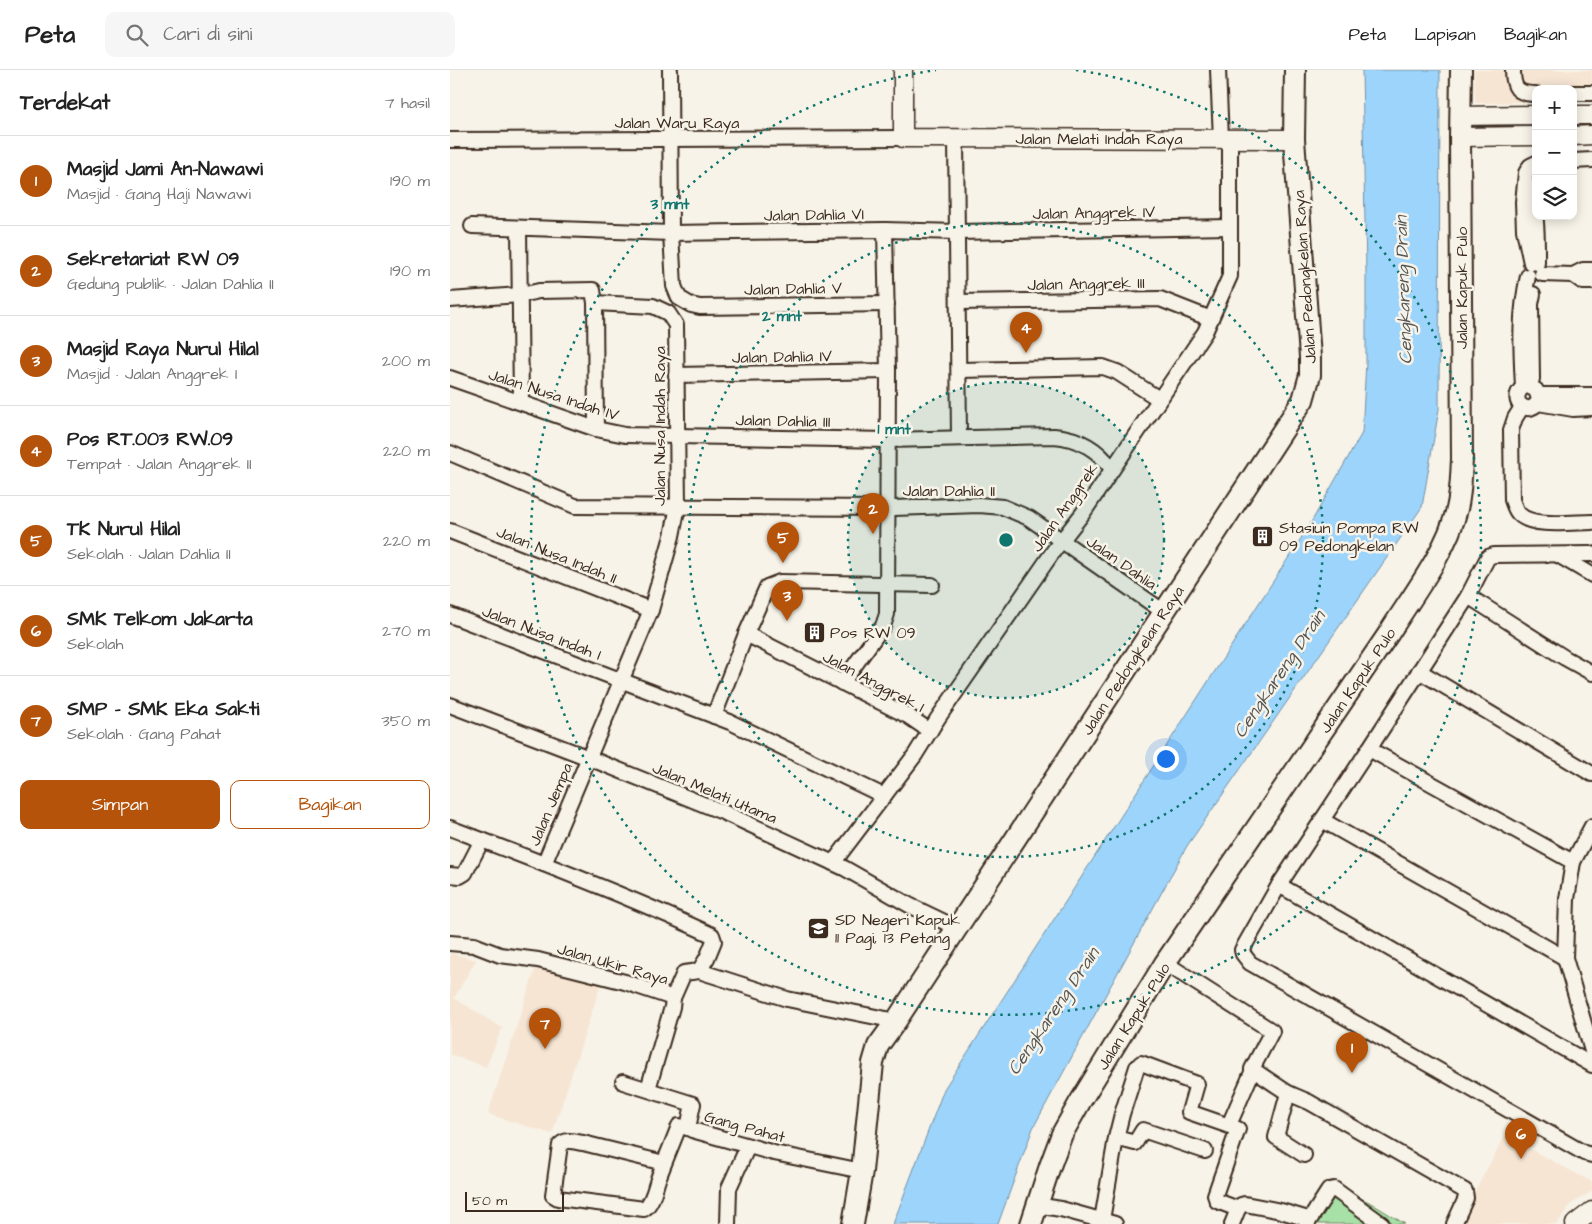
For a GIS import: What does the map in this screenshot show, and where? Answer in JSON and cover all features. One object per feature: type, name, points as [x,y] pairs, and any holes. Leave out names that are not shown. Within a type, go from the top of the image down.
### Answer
[{"type":"main road","name":"Jalan Pedongkelan Raya","points":[[852,1224],[862,1171],[873,1063],[878,1046],[958,928],[1303,400],[1310,375],[1310,358],[1294,138],[1295,70]]},
{"type":"main road","name":"Jalan Kapuk Pulo","points":[[1030,1224],[1062,1134],[1075,1110],[1165,963],[1390,633],[1439,551],[1452,523],[1457,509],[1461,486],[1462,459],[1461,70]]},
{"type":"street","points":[[670,70],[671,233]]},
{"type":"street","points":[[903,70],[903,138]]},
{"type":"street","name":"Jalan Anggrek","points":[[833,863],[915,754],[1061,541],[1083,512],[1211,319],[1230,276],[1230,227],[1225,138],[1218,70]]},
{"type":"street","points":[[1513,70],[1513,80],[1518,90],[1523,93],[1532,94]]},
{"type":"street","points":[[1577,93],[1592,93]]},
{"type":"street","points":[[1460,116],[1532,115]]},
{"type":"street","points":[[1577,115],[1592,115]]},
{"type":"street","points":[[1577,136],[1592,135]]},
{"type":"street","points":[[1460,137],[1532,136]]},
{"type":"street","name":"Jalan Waru Raya","points":[[450,140],[903,138]]},
{"type":"street","name":"Jalan Melati Indah Raya","points":[[903,138],[1294,138]]},
{"type":"street","points":[[956,138],[959,437]]},
{"type":"street","points":[[1577,161],[1592,160]]},
{"type":"street","points":[[1532,165],[1528,169],[1522,202],[1528,253],[1535,271],[1522,303],[1520,342],[1533,393],[1531,408],[1522,407],[1518,402],[1519,391],[1533,393],[1592,396]]},
{"type":"street","name":"Jalan Dahlia VI","points":[[472,226],[671,233],[885,230],[958,232]]},
{"type":"street","name":"Jalan Anggrek IV","points":[[958,232],[1230,227]]},
{"type":"street","points":[[519,228],[521,402]]},
{"type":"street","points":[[842,683],[882,626],[887,614],[888,371],[885,230]]},
{"type":"street","name":"Jalan Dahlia V","points":[[671,233],[676,293],[685,302],[700,307],[887,304]]},
{"type":"street","points":[[1573,275],[1583,270],[1592,270]]},
{"type":"street","points":[[1535,271],[1573,275],[1583,282],[1592,282]]},
{"type":"street","points":[[450,300],[521,295],[539,291],[593,290],[595,302],[596,429]]},
{"type":"street","name":"Jalan Anggrek III","points":[[958,302],[1160,300],[1211,319]]},
{"type":"street","name":"Jalan Nusa Indah Raya","points":[[589,758],[651,610],[672,536],[678,506],[676,325],[668,313],[653,306],[595,302]]},
{"type":"street","points":[[959,370],[1103,367],[1118,372],[1159,399]]},
{"type":"street","name":"Jalan Dahlia IV","points":[[676,375],[888,371]]},
{"type":"street","name":"Jalan Nusa Indah IV","points":[[450,378],[596,429],[625,435],[678,436]]},
{"type":"street","points":[[1533,393],[1573,409],[1592,408]]},
{"type":"street","points":[[1522,407],[1515,418],[1511,430],[1512,500],[1515,508],[1526,520],[1537,523],[1592,522]]},
{"type":"street","points":[[888,440],[1040,435],[1068,437],[1091,448],[1112,469]]},
{"type":"street","name":"Jalan Dahlia III","points":[[678,436],[888,440]]},
{"type":"street","name":"Jalan Dahlia II","points":[[450,453],[575,506],[888,508],[979,505],[1003,507],[1015,511],[1061,541]]},
{"type":"street","name":"Jalan Nusa Indah II","points":[[450,530],[651,610]]},
{"type":"street","name":"Jalan Dahlia","points":[[1061,541],[1164,612]]},
{"type":"street","points":[[1557,554],[1592,575]]},
{"type":"street","points":[[1592,554],[1494,555],[1488,557],[1468,596],[1279,885],[1244,945],[1243,954],[1250,963],[1584,1153],[1592,1154]]},
{"type":"street","points":[[714,716],[746,634],[767,587],[780,582],[932,585]]},
{"type":"street","points":[[1468,596],[1565,658],[1592,673]]},
{"type":"street","name":"Jalan Nusa Indah I","points":[[450,615],[622,681]]},
{"type":"street","name":"Jalan Anggrek I","points":[[746,634],[908,716],[930,731]]},
{"type":"street","points":[[1419,671],[1592,774]]},
{"type":"street","points":[[622,681],[714,716],[884,796]]},
{"type":"street","name":"Jalan Melati Utama","points":[[450,705],[725,813],[833,863],[958,928]]},
{"type":"street","points":[[1369,749],[1573,862]]},
{"type":"street","name":"Jalan Jempa","points":[[544,864],[589,758]]},
{"type":"street","points":[[1322,820],[1566,958]]},
{"type":"street","points":[[450,828],[668,914],[712,934],[714,941],[699,971],[787,999],[896,1022]]},
{"type":"street","points":[[1591,828],[1573,862],[1567,899],[1566,958],[1592,1051]]},
{"type":"street","points":[[450,875],[460,876],[465,872],[482,840]]},
{"type":"street","points":[[1279,885],[1592,1065]]},
{"type":"street","name":"Jalan Ukir Raya","points":[[450,942],[474,945],[500,955],[538,960],[624,982],[673,998],[684,973],[699,971]]},
{"type":"street","points":[[1165,963],[1272,1031],[1252,1069],[1229,1125]]},
{"type":"street","points":[[648,1089],[673,998]]},
{"type":"street","points":[[1036,1205],[1108,1222],[1116,1138],[1137,1067],[1140,1063],[1197,1084],[1189,1112],[1239,1129],[1221,1175],[1215,1197],[1217,1201],[1238,1209]]},
{"type":"street","points":[[1253,1070],[1288,1093],[1309,1102],[1465,1191],[1466,1198],[1454,1224]]},
{"type":"street","name":"Gang Pahat","points":[[623,1082],[693,1104],[688,1128],[748,1146],[862,1171]]},
{"type":"street","points":[[1288,1093],[1276,1137],[1304,1155]]},
{"type":"street","points":[[664,1163],[576,1142],[563,1142],[560,1145],[553,1195],[558,1198],[644,1209],[648,1204],[679,1126],[688,1128]]},
{"type":"street","points":[[1116,1138],[1135,1143],[1143,1130],[1204,1151]]},
{"type":"street","points":[[728,1224],[729,1188],[748,1146]]},
{"type":"street","points":[[1232,1224],[1241,1204],[1308,1222],[1330,1190],[1334,1189],[1382,1224]]},
{"type":"street","points":[[1575,1224],[1592,1210]]},
{"type":"shaded area","points":[[1474,70],[1592,70],[1592,102],[1577,102],[1577,85],[1532,85],[1532,102],[1475,103]]},
{"type":"shaded area","points":[[450,953],[476,960],[454,998],[502,1028],[486,1067],[450,1054]]},
{"type":"shaded area","points":[[537,964],[601,984],[552,1134],[488,1114]]},
{"type":"shaded area","points":[[1505,1136],[1592,1182],[1592,1191],[1570,1205],[1557,1224],[1457,1224]]},
{"type":"green space","points":[[1332,1185],[1369,1202],[1405,1224],[1312,1224]]},
{"type":"water","name":"Cengkareng Drain","points":[[1362,70],[1440,70],[1439,409],[1422,507],[1187,846],[1033,1128],[998,1224],[893,1224],[944,1089],[1309,526],[1362,433],[1366,362],[1366,272]]},
{"type":"waterway","points":[[1471,126],[1532,124]]},
{"type":"place","name":"Pos RT.003 RW.09","points":[[1026,353]]},
{"type":"place","name":"Sekretariat RW 09","points":[[873,534]]},
{"type":"place","name":"Stasiun Pompa RW 09 Pedongkelan","points":[[1263,536]]},
{"type":"place","name":"TK Nurul Hilal","points":[[783,563]]},
{"type":"place","name":"Masjid Raya Nurul Hilal","points":[[787,621]]},
{"type":"place","name":"Pos RW 09","points":[[814,632]]},
{"type":"place","name":"SD Negeri Kapuk 11 Pagi, 13 Petang","points":[[819,928]]},
{"type":"place","name":"SMP - SMK Eka Sakti","points":[[545,1049]]},
{"type":"place","name":"Masjid Jami An-Nawawi","points":[[1352,1073]]},
{"type":"place","name":"SMK Telkom Jakarta","points":[[1521,1159]]}]
